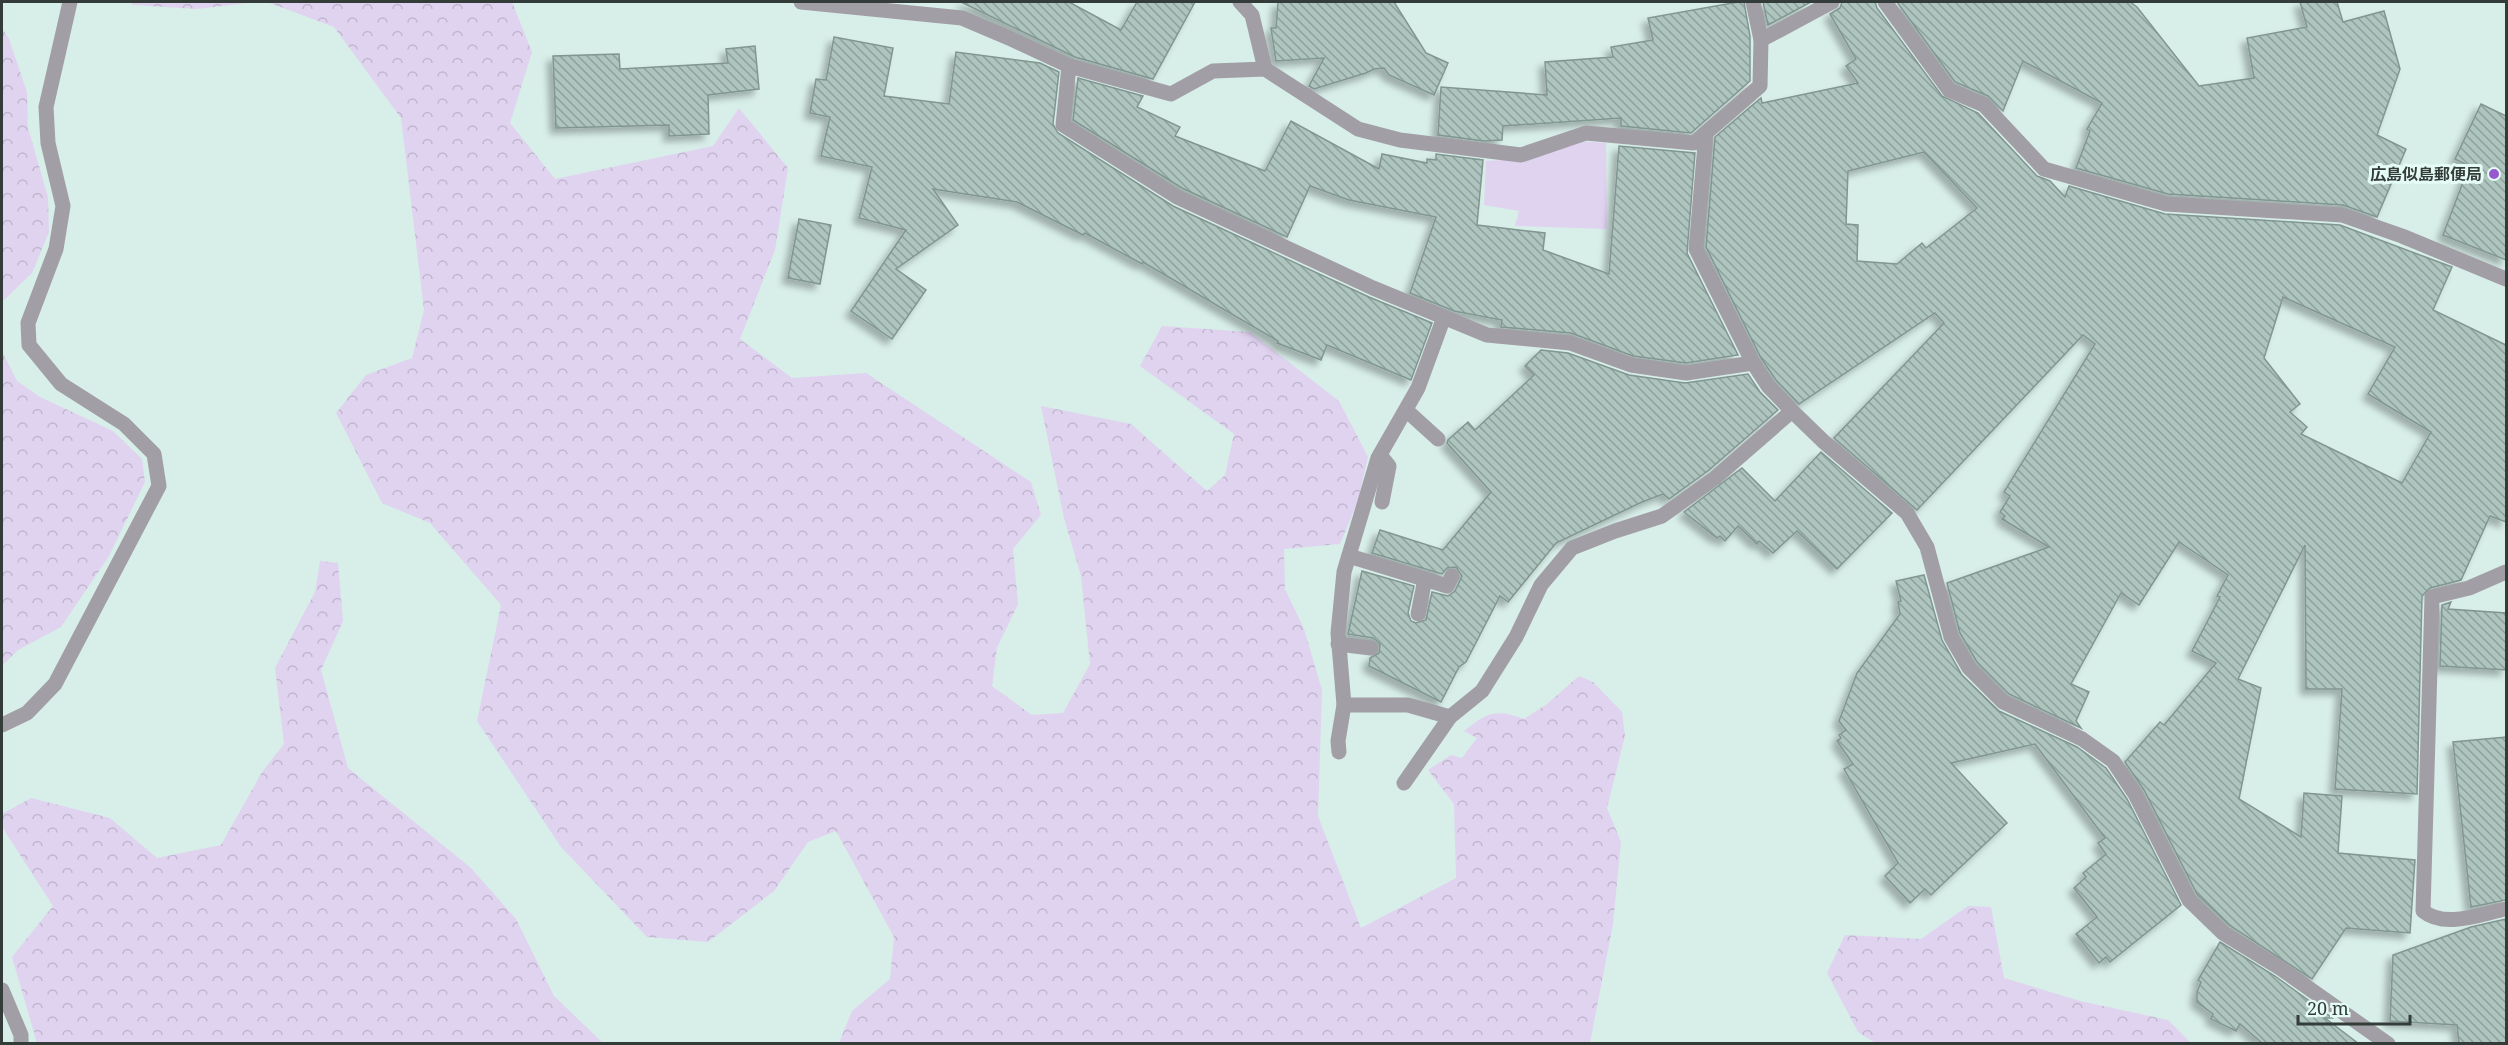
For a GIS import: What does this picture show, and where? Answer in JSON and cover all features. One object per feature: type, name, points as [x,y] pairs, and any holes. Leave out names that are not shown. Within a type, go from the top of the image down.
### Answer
[{"type":"street","points":[[2,724],[27,713],[55,684],[159,486],[154,454],[124,424],[61,384],[29,345],[28,323],[56,249],[63,206],[48,143],[46,107],[70,2]]},
{"type":"street","points":[[801,2],[962,18],[1068,66],[1171,94],[1213,71],[1265,69],[1358,129],[1400,140],[1521,154],[1586,133],[1694,143],[1760,86],[1761,40],[1753,2]]},
{"type":"street","points":[[1240,2],[1252,15],[1265,69]]},
{"type":"street","points":[[1761,40],[1832,2]]},
{"type":"street","points":[[1885,2],[1949,90],[1984,105],[2044,169],[2166,204],[2342,215],[2402,236],[2506,279]]},
{"type":"street","points":[[1068,66],[1063,125],[1177,196],[1374,288],[1487,335],[1570,343],[1632,365],[1686,374],[1753,363]]},
{"type":"street","points":[[1706,133],[1696,249],[1753,363],[1768,386],[1824,442],[1907,513],[1927,546],[1951,637],[1969,668],[2003,702],[2082,739],[2113,761],[2136,794],[2189,900],[2223,933],[2280,968],[2388,1044]]},
{"type":"street","points":[[1339,752],[1338,741],[1344,705],[1338,633],[1344,572],[1380,455],[1418,388],[1444,317]]},
{"type":"street","points":[[1406,410],[1438,439]]},
{"type":"street","points":[[1404,783],[1450,717],[1482,691],[1516,637],[1541,585],[1572,548],[1662,516],[1715,478],[1792,411]]},
{"type":"street","points":[[1380,455],[1389,466],[1382,502]]},
{"type":"street","points":[[1349,556],[1447,586],[1452,576]]},
{"type":"street","points":[[2506,572],[2469,588],[2432,597],[2423,911],[2443,921],[2506,909]]},
{"type":"street","points":[[1418,614],[1425,579]]},
{"type":"street","points":[[1338,644],[1371,648]]},
{"type":"street","points":[[1344,705],[1408,705],[1450,717]]},
{"type":"street","points":[[2,990],[21,1035],[21,1044]]},
{"type":"green space","points":[[131,2],[256,2],[197,9],[132,5]]},
{"type":"green space","points":[[267,2],[512,2],[532,52],[510,123],[555,179],[713,146],[739,108],[788,168],[775,250],[740,339],[792,378],[866,373],[1031,482],[1041,515],[1013,549],[1018,604],[997,648],[992,686],[1032,715],[1063,713],[1090,664],[1081,576],[1064,518],[1041,406],[1131,424],[1207,491],[1225,475],[1234,434],[1140,366],[1162,326],[1250,332],[1339,401],[1368,457],[1358,501],[1340,544],[1284,549],[1285,589],[1304,629],[1322,690],[1318,816],[1361,928],[1456,878],[1454,804],[1428,770],[1451,755],[1462,758],[1477,738],[1464,731],[1491,714],[1505,714],[1524,719],[1547,704],[1579,676],[1593,682],[1622,712],[1625,736],[1607,808],[1621,842],[1613,924],[1590,1043],[839,1043],[852,1011],[890,979],[894,937],[836,831],[808,842],[774,891],[708,942],[647,937],[561,847],[477,721],[501,605],[430,523],[382,503],[336,413],[366,375],[412,358],[424,310],[401,118],[334,27]]},
{"type":"green space","points":[[2,28],[9,39],[27,92],[28,128],[48,197],[49,232],[32,273],[3,301],[2,316]]},
{"type":"green space","points":[[1579,141],[1606,143],[1607,229],[1515,226],[1519,211],[1484,205],[1486,161],[1533,158]]},
{"type":"green space","points":[[2,351],[17,381],[40,397],[113,431],[142,459],[145,482],[109,556],[61,627],[18,650],[2,666]]},
{"type":"green space","points":[[320,561],[338,563],[343,621],[321,670],[348,768],[471,868],[516,919],[554,996],[603,1043],[37,1043],[12,957],[53,906],[2,827],[2,814],[31,798],[110,818],[157,858],[221,845],[262,772],[284,744],[275,668],[315,592]]},
{"type":"green space","points":[[1968,906],[1991,907],[2004,978],[2080,1001],[2168,1020],[2191,1043],[1877,1044],[1858,1032],[1827,973],[1845,935],[1921,939]]},
{"type":"building","points":[[961,2],[1069,2],[1121,30],[1137,2],[1195,2],[1153,79],[1075,57]]},
{"type":"building","points":[[1278,2],[1394,2],[1426,53],[1448,63],[1434,95],[1389,75],[1384,68],[1374,69],[1314,89],[1309,86],[1324,58],[1276,61],[1271,28],[1276,28]]},
{"type":"building","points":[[1744,2],[1750,36],[1750,81],[1691,133],[1621,126],[1621,118],[1503,126],[1502,140],[1484,141],[1438,135],[1441,87],[1547,95],[1545,62],[1613,57],[1611,47],[1653,40],[1648,18]]},
{"type":"building","points":[[1763,2],[1811,2],[1768,25]]},
{"type":"building","points":[[1842,2],[1875,2],[1877,8],[1942,96],[1978,113],[2037,176],[2050,181],[2065,197],[2069,186],[2165,214],[2340,225],[2452,267],[2433,310],[2506,345],[2506,522],[2490,516],[2461,580],[2430,588],[2422,596],[2417,794],[2335,789],[2342,689],[2306,689],[2305,545],[2238,679],[2261,688],[2239,799],[2301,837],[2304,793],[2342,796],[2338,853],[2415,860],[2410,933],[2346,928],[2312,979],[2229,925],[2197,894],[2144,790],[2125,762],[2160,722],[2164,725],[2216,663],[2192,651],[2220,597],[2217,596],[2228,575],[2179,542],[2139,605],[2121,593],[2071,684],[2089,692],[2076,721],[2081,728],[2009,694],[1977,662],[1960,633],[1947,583],[2049,547],[2002,519],[2005,516],[2000,512],[2010,496],[2004,492],[2095,344],[2083,335],[1917,510],[1834,438],[1944,323],[1935,313],[1799,404],[1776,380],[1761,358],[1706,247],[1715,137],[1761,98],[1762,103],[1858,83],[1846,66],[1856,59],[1830,14],[1840,8]],"holes":[[[1924,152],[1977,208],[1926,248],[1922,243],[1897,264],[1857,261],[1858,225],[1846,224],[1848,171]],[[2283,297],[2395,347],[2368,394],[2431,432],[2402,483],[2301,434],[2307,427],[2290,412],[2300,404],[2264,358]]]},
{"type":"building","points":[[1897,2],[2130,2],[2137,7],[2199,86],[2254,78],[2247,38],[2307,27],[2300,2],[2337,2],[2343,22],[2384,11],[2400,69],[2377,135],[2406,149],[2377,217],[2343,205],[2168,194],[2076,168],[2090,131],[2087,129],[2102,103],[2023,61],[2003,111],[1988,96],[1955,82]]},
{"type":"building","points":[[834,37],[893,48],[884,96],[949,104],[956,52],[1040,63],[1059,72],[1053,124],[1058,133],[1173,206],[1369,297],[1432,323],[1411,380],[1327,345],[1321,360],[1277,343],[1278,341],[1143,262],[1142,264],[1085,233],[1083,235],[1017,202],[933,189],[958,225],[896,269],[926,290],[892,339],[851,311],[906,230],[859,218],[872,167],[821,156],[830,117],[810,113],[816,79],[826,80]]},
{"type":"building","points":[[755,46],[759,89],[708,95],[709,134],[669,136],[669,125],[556,128],[553,56],[619,54],[620,69],[728,63],[726,49]]},
{"type":"building","points":[[1078,78],[1143,96],[1137,107],[1180,127],[1175,136],[1265,171],[1291,121],[1379,169],[1382,154],[1427,163],[1427,159],[1436,160],[1436,154],[1483,160],[1477,225],[1545,233],[1543,250],[1609,274],[1619,146],[1695,153],[1687,253],[1738,355],[1686,363],[1633,356],[1571,333],[1501,327],[1502,320],[1454,311],[1410,293],[1436,217],[1349,200],[1310,186],[1287,237],[1182,188],[1073,120]]},
{"type":"building","points":[[2481,104],[2506,116],[2506,260],[2443,235],[2469,166],[2455,159]]},
{"type":"building","points":[[799,219],[831,225],[820,284],[788,278]]},
{"type":"building","points":[[1541,350],[1568,353],[1629,375],[1685,383],[1748,374],[1760,392],[1778,410],[1709,470],[1669,499],[1663,494],[1642,502],[1556,543],[1508,602],[1500,596],[1466,662],[1459,667],[1441,702],[1369,666],[1370,658],[1379,653],[1380,644],[1373,638],[1348,634],[1362,571],[1414,586],[1408,613],[1411,621],[1416,623],[1426,620],[1432,592],[1448,596],[1455,591],[1462,576],[1456,567],[1447,568],[1442,574],[1372,553],[1380,530],[1443,550],[1491,492],[1447,443],[1448,440],[1468,422],[1475,430],[1534,375],[1525,366]]},
{"type":"building","points":[[1821,452],[1892,513],[1837,569],[1797,531],[1773,553],[1759,541],[1757,544],[1738,526],[1725,541],[1720,536],[1717,538],[1684,512],[1742,468],[1775,501]]},
{"type":"building","points":[[1924,575],[1942,640],[1962,675],[1999,711],[2077,747],[2106,768],[2127,799],[2181,905],[2110,962],[2106,957],[2099,963],[2076,934],[2097,917],[2074,888],[2086,877],[2083,873],[2106,854],[2098,843],[2105,838],[2035,744],[1951,763],[2007,823],[1931,895],[1925,889],[1910,903],[1885,876],[1898,863],[1844,769],[1853,764],[1837,741],[1841,738],[1839,735],[1846,730],[1839,721],[1857,673],[1900,614],[1898,602],[1901,601],[1896,581]]},
{"type":"building","points":[[2451,602],[2448,609],[2506,613],[2506,670],[2440,666],[2442,605]]},
{"type":"building","points":[[2506,737],[2506,900],[2471,907],[2453,742]]},
{"type":"building","points":[[2506,919],[2506,1044],[2459,1044],[2457,1025],[2390,1021],[2393,955],[2471,927]]},
{"type":"building","points":[[2220,942],[2275,976],[2318,1007],[2332,1018],[2325,1018],[2359,1044],[2263,1044],[2240,1024],[2236,1031],[2211,1019],[2213,1014],[2197,1002],[2197,992],[2201,982],[2198,980]]},
{"type":"place","name":"広島似島郵便局","points":[[2494,174]]}]
